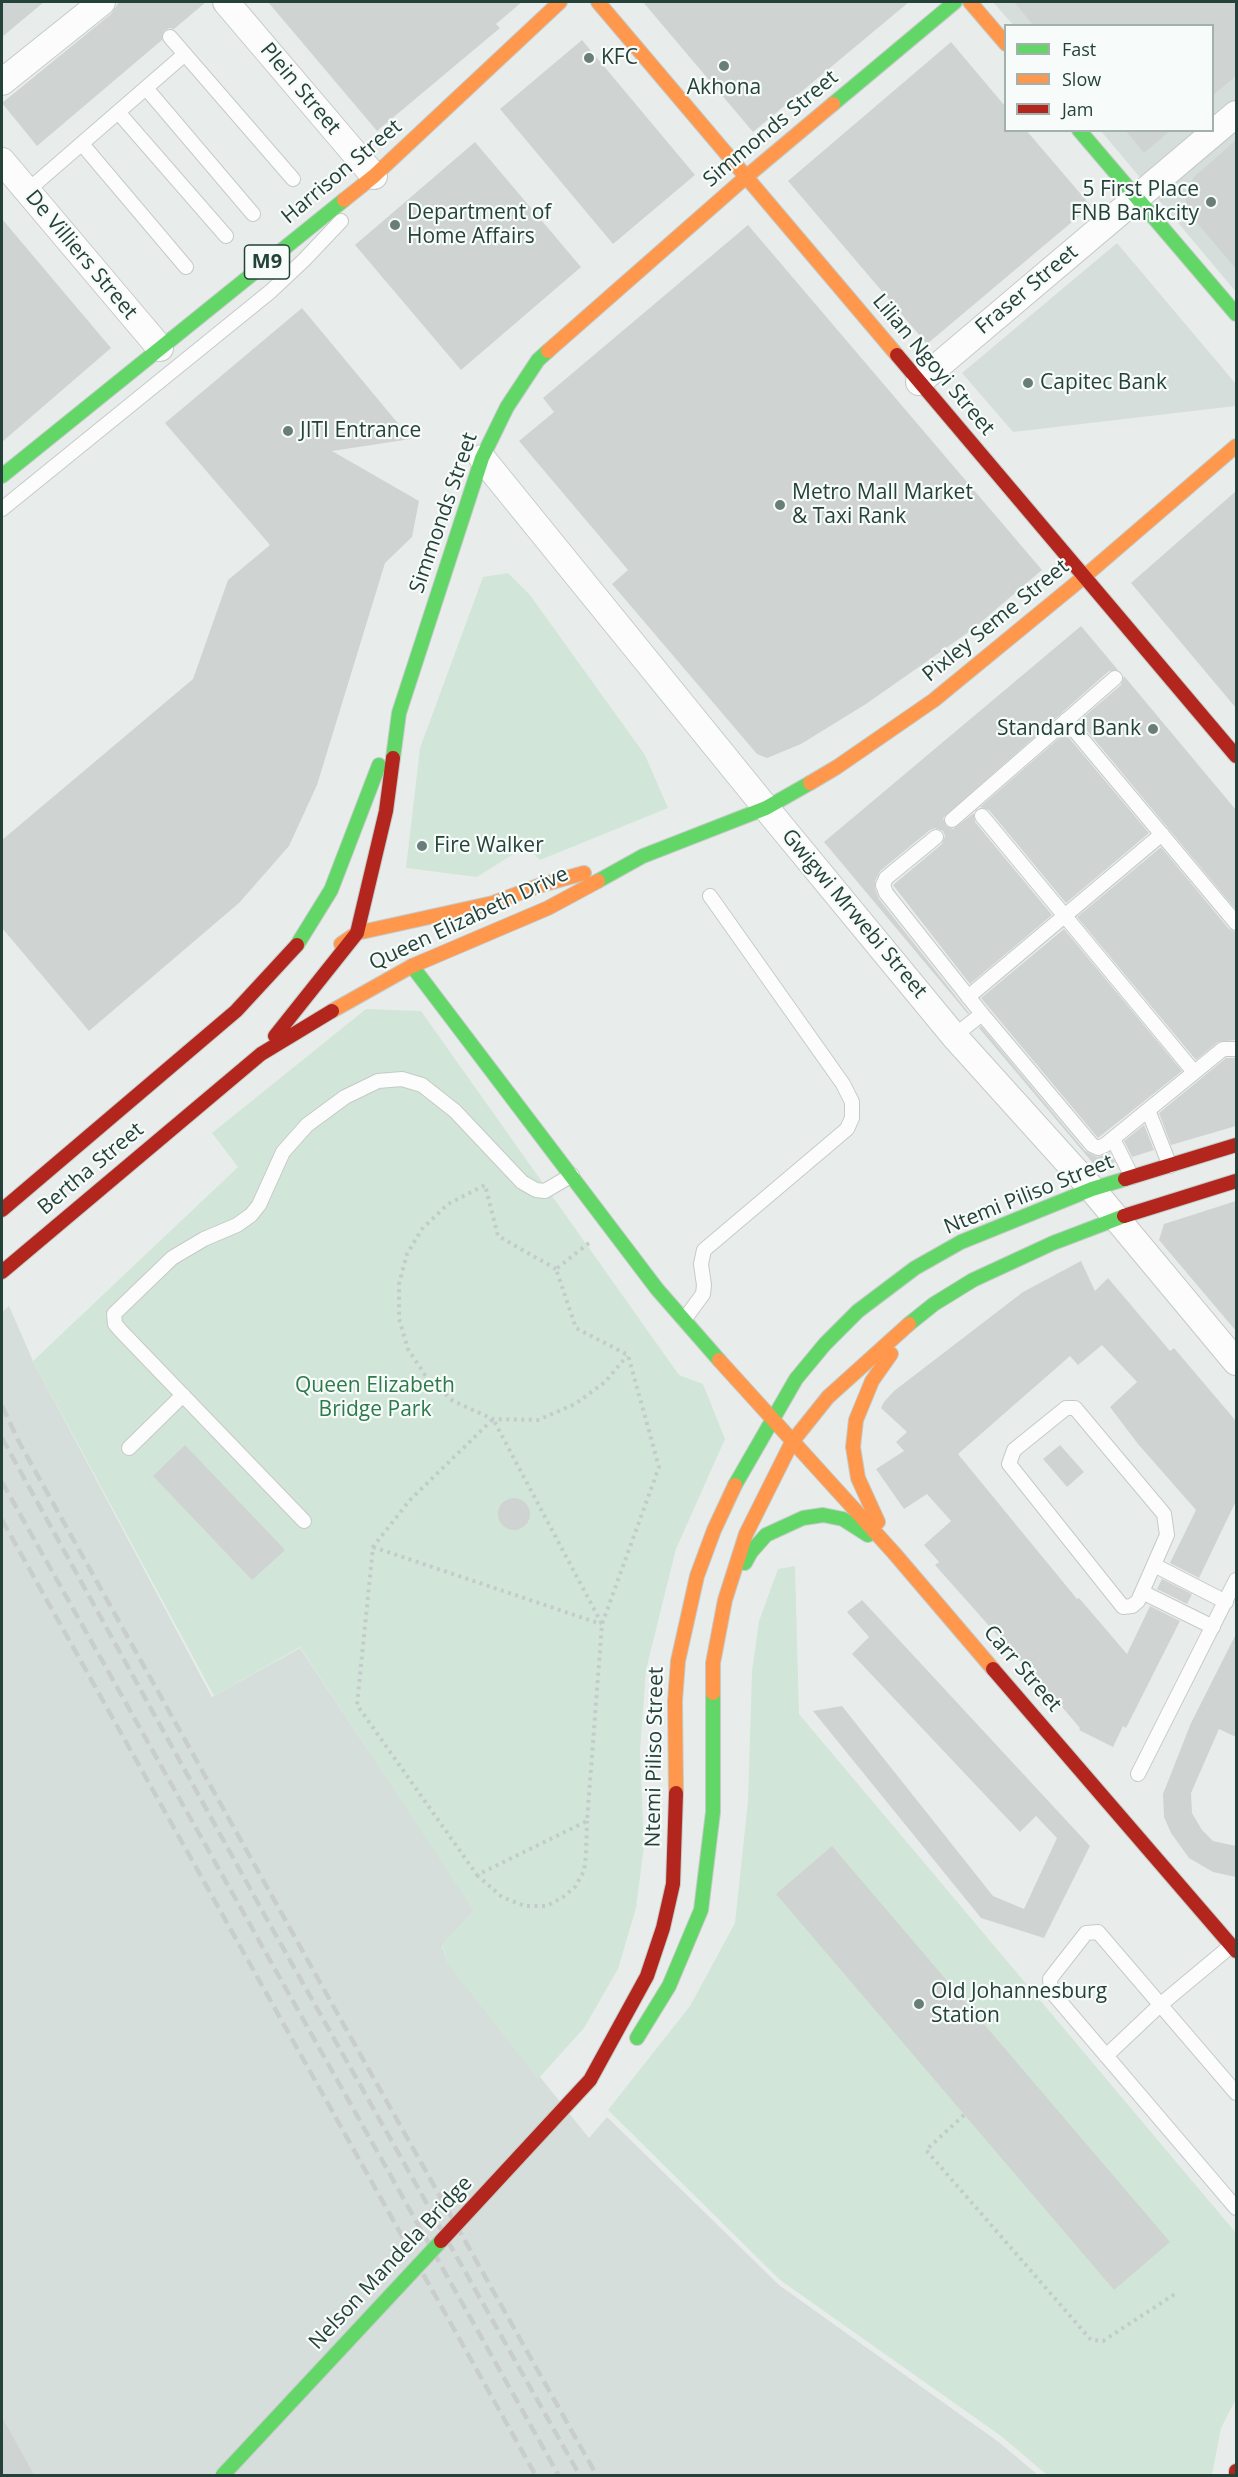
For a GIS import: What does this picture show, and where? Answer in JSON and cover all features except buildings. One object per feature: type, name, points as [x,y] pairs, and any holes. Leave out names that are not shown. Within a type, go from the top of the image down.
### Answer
[{"type":"main road","name":"Harrison Street","points":[[2,476],[374,176],[560,2]]},
{"type":"main road","name":"Lilian Ngoyi Street","points":[[598,2],[1236,756]]},
{"type":"main road","name":"Simmonds Street","points":[[261,1054],[357,933],[386,811],[399,713],[482,458],[507,407],[538,360],[746,177],[955,2]]},
{"type":"main road","points":[[970,2],[1004,43]]},
{"type":"main road","points":[[1080,132],[1236,314]]},
{"type":"main road","name":"Pixley Seme Street","points":[[766,808],[837,767],[934,700],[1085,576],[1236,446]]},
{"type":"main road","points":[[2,1210],[236,1011],[300,942],[331,890],[399,713]]},
{"type":"main road","name":"Queen Elizabeth Drive","points":[[207,1098],[261,1054],[346,1002],[412,966],[548,908],[643,855],[766,808]]},
{"type":"main road","points":[[318,958],[357,933],[493,903],[538,886],[643,855]]},
{"type":"main road","name":"Carr Street","points":[[412,966],[657,1289],[894,1553],[1235,1946]]},
{"type":"main road","points":[[236,1011],[288,978]]},
{"type":"main road","name":"Bertha Street","points":[[2,1272],[207,1098]]},
{"type":"main road","name":"Ntemi Piliso Street","points":[[591,2079],[647,1976],[663,1928],[673,1884],[676,1830],[675,1701],[678,1661],[697,1576],[714,1530],[744,1466],[796,1379],[825,1344],[858,1311],[915,1268],[961,1242],[1092,1189],[1236,1145]]},
{"type":"main road","points":[[627,2051],[669,1986],[701,1910],[713,1812],[713,1663],[725,1600],[746,1534],[792,1442],[828,1397],[887,1342],[934,1304],[973,1280],[1053,1243],[1116,1218],[1236,1181]]},
{"type":"main road","points":[[894,1553],[858,1478],[853,1447],[856,1420],[872,1381],[914,1321]]},
{"type":"main road","points":[[725,1600],[751,1552],[766,1535],[803,1518],[823,1515],[843,1519],[894,1553]]},
{"type":"main road","points":[[591,2079],[614,2065]]},
{"type":"main road","name":"Nelson Mandela Bridge","points":[[222,2475],[591,2079]]},
{"type":"street","points":[[2,82],[102,2]]},
{"type":"street","name":"Plein Street","points":[[226,2],[374,176]]},
{"type":"street","name":"Fraser Street","points":[[919,382],[1236,114]]},
{"type":"street","name":"De Villiers Street","points":[[2,161],[160,348]]},
{"type":"street","name":"Gwigwi Mrwebi Street","points":[[482,458],[954,1035],[1092,1189],[1236,1362]]},
{"type":"lane","points":[[170,37],[293,179]]},
{"type":"lane","points":[[27,191],[185,54]]},
{"type":"lane","points":[[146,88],[253,214]]},
{"type":"lane","points":[[118,112],[226,236]]},
{"type":"lane","points":[[82,144],[186,267]]},
{"type":"lane","points":[[2,509],[271,291],[346,215],[374,176]]},
{"type":"lane","points":[[952,820],[1115,678]]},
{"type":"lane","points":[[1066,720],[1236,923]]},
{"type":"lane","points":[[982,816],[1194,1072]]},
{"type":"lane","points":[[968,997],[1162,834]]},
{"type":"lane","points":[[936,837],[886,878],[883,885],[886,893],[968,997],[1092,1145],[1098,1148],[1113,1138],[1222,1049],[1236,1049]]},
{"type":"lane","points":[[684,1320],[703,1294],[701,1264],[704,1250],[847,1128],[852,1118],[852,1102],[843,1084],[710,896]]},
{"type":"lane","points":[[954,1035],[982,1014]]},
{"type":"lane","points":[[304,1521],[121,1331],[115,1324],[114,1314],[172,1258],[204,1239],[237,1225],[251,1215],[259,1205],[283,1152],[307,1125],[345,1097],[378,1082],[402,1079],[422,1085],[455,1112],[522,1182],[536,1190],[545,1191],[572,1175]]},
{"type":"lane","points":[[1148,1110],[1170,1166]]},
{"type":"lane","points":[[1113,1138],[1132,1177]]},
{"type":"lane","points":[[129,1448],[183,1395]]},
{"type":"lane","points":[[1066,1408],[1076,1408],[1164,1515],[1167,1535],[1142,1592],[1138,1601],[1131,1606],[1123,1606],[1009,1464],[1014,1450],[1066,1408]]},
{"type":"lane","points":[[1154,1565],[1226,1602]]},
{"type":"lane","points":[[1138,1774],[1236,1580]]},
{"type":"lane","points":[[1142,1592],[1213,1626]]},
{"type":"lane","points":[[1236,2093],[1098,1932],[1086,1933],[1054,1972],[1050,1979],[1050,1992],[1236,2208]]},
{"type":"lane","points":[[1106,2056],[1160,2005],[1235,1946]]},
{"type":"path","points":[[493,1419],[408,1501],[373,1547],[357,1705],[477,1875],[502,1897],[525,1906],[546,1906],[562,1898],[575,1887],[584,1872],[602,1624],[659,1467],[628,1355],[576,1328],[556,1269],[498,1236],[485,1185],[448,1204],[422,1229],[406,1254],[399,1284],[399,1319],[408,1349],[425,1375],[453,1401],[493,1419],[538,1420],[575,1404],[605,1382],[628,1355]]},
{"type":"path","points":[[556,1269],[591,1241]]},
{"type":"path","points":[[493,1419],[602,1624]]},
{"type":"path","points":[[373,1547],[602,1624]]},
{"type":"path","points":[[477,1875],[587,1821]]},
{"type":"path","points":[[964,2115],[926,2150],[1091,2340],[1104,2341],[1178,2292]]},
{"type":"shaded area","points":[[993,2],[1236,2],[1236,292],[1102,132],[1214,132],[1214,24],[1012,24]]},
{"type":"shaded area","points":[[1117,243],[1236,384],[1236,406],[1013,432],[962,373]]},
{"type":"shaded area","points":[[9,1306],[33,1361],[212,1697],[300,1648],[475,1910],[442,1946],[447,1961],[589,2138],[607,2117],[779,2285],[1000,2443],[1038,2475],[2,2476],[2,1312]]},
{"type":"green space","points":[[508,573],[530,595],[645,755],[668,808],[540,860],[526,846],[477,877],[406,868],[420,748],[483,577]]},
{"type":"green space","name":"Queen Elizabeth Bridge Park","points":[[366,1009],[421,1011],[679,1375],[703,1384],[725,1439],[676,1549],[646,1670],[640,1751],[644,1846],[636,1908],[618,1969],[584,2028],[538,2079],[448,1964],[442,1944],[474,1911],[300,1647],[214,1696],[33,1361],[238,1167],[212,1133]]},
{"type":"green space","points":[[795,1566],[799,1714],[1236,2233],[1236,2399],[1221,2428],[1212,2475],[1047,2475],[1001,2436],[780,2280],[608,2110],[690,2006],[735,1923],[748,1801],[752,1671],[759,1621],[778,1569]]},
{"type":"railway","points":[[2,1406],[19,1442],[597,2476]]},
{"type":"railway","points":[[2,1438],[269,1923],[580,2476]]},
{"type":"railway","points":[[2,1482],[559,2476]]},
{"type":"railway","points":[[2,1520],[536,2476]]},
{"type":"traffic: fast","points":[[833,104],[955,2]]},
{"type":"traffic: fast","points":[[1081,132],[1236,314]]},
{"type":"traffic: fast","points":[[2,476],[344,200]]},
{"type":"traffic: fast","points":[[393,758],[399,713],[482,458],[507,407],[538,360],[548,351]]},
{"type":"traffic: fast","points":[[297,945],[331,890],[379,765]]},
{"type":"traffic: fast","points":[[598,881],[643,856],[766,808],[810,783]]},
{"type":"traffic: fast","points":[[412,966],[657,1289],[719,1360]]},
{"type":"traffic: fast","points":[[735,1485],[796,1379],[825,1344],[858,1311],[915,1268],[961,1242],[1092,1189],[1125,1179]]},
{"type":"traffic: fast","points":[[909,1324],[934,1304],[973,1280],[1053,1243],[1124,1216]]},
{"type":"traffic: fast","points":[[745,1563],[751,1552],[766,1535],[803,1518],[823,1515],[843,1519],[868,1535]]},
{"type":"traffic: fast","points":[[637,2038],[669,1986],[701,1910],[713,1812],[713,1693]]},
{"type":"traffic: fast","points":[[222,2476],[441,2241]]},
{"type":"traffic: slow","points":[[344,200],[374,176],[560,2]]},
{"type":"traffic: slow","points":[[598,2],[897,355]]},
{"type":"traffic: slow","points":[[970,2],[1004,42]]},
{"type":"traffic: slow","points":[[548,351],[746,177],[833,104]]},
{"type":"traffic: slow","points":[[810,783],[934,700],[1085,576],[1236,446]]},
{"type":"traffic: slow","points":[[341,944],[357,933],[493,903],[538,886],[584,873]]},
{"type":"traffic: slow","points":[[332,1011],[412,966],[548,908],[598,881]]},
{"type":"traffic: slow","points":[[713,1693],[713,1663],[725,1600],[746,1534],[792,1442],[828,1397],[909,1324]]},
{"type":"traffic: slow","points":[[878,1522],[858,1478],[853,1447],[856,1420],[872,1381],[891,1354]]},
{"type":"traffic: slow","points":[[719,1360],[894,1553],[993,1669]]},
{"type":"traffic: slow","points":[[676,1793],[675,1701],[678,1661],[697,1576],[714,1530],[735,1485]]},
{"type":"traffic: jam","points":[[897,355],[1236,756]]},
{"type":"traffic: jam","points":[[275,1036],[357,933],[386,811],[393,758]]},
{"type":"traffic: jam","points":[[2,1210],[236,1011],[297,945]]},
{"type":"traffic: jam","points":[[2,1272],[261,1054],[332,1011]]},
{"type":"traffic: jam","points":[[1125,1179],[1236,1145]]},
{"type":"traffic: jam","points":[[1124,1216],[1236,1181]]},
{"type":"traffic: jam","points":[[993,1669],[1236,1951]]},
{"type":"traffic: jam","points":[[590,2080],[647,1976],[663,1928],[673,1884],[676,1793]]},
{"type":"traffic: jam","points":[[441,2241],[590,2080]]},
{"type":"traffic: jam","points":[[1236,2471],[1236,2476]]},
{"type":"place","name":"KFC","points":[[589,58]]},
{"type":"place","name":"Akhona","points":[[724,66]]},
{"type":"place","name":"5 First Place FNB Bankcity","points":[[1211,202]]},
{"type":"place","name":"Department of Home Affairs","points":[[395,225]]},
{"type":"place","name":"Capitec Bank","points":[[1028,383]]},
{"type":"place","name":"JITI Entrance","points":[[288,431]]},
{"type":"place","name":"Metro Mall Market & Taxi Rank","points":[[780,505]]},
{"type":"place","name":"Standard Bank","points":[[1153,729]]},
{"type":"place","name":"Fire Walker","points":[[422,846]]},
{"type":"place","name":"Old Johannesburg Station","points":[[919,2004]]}]
